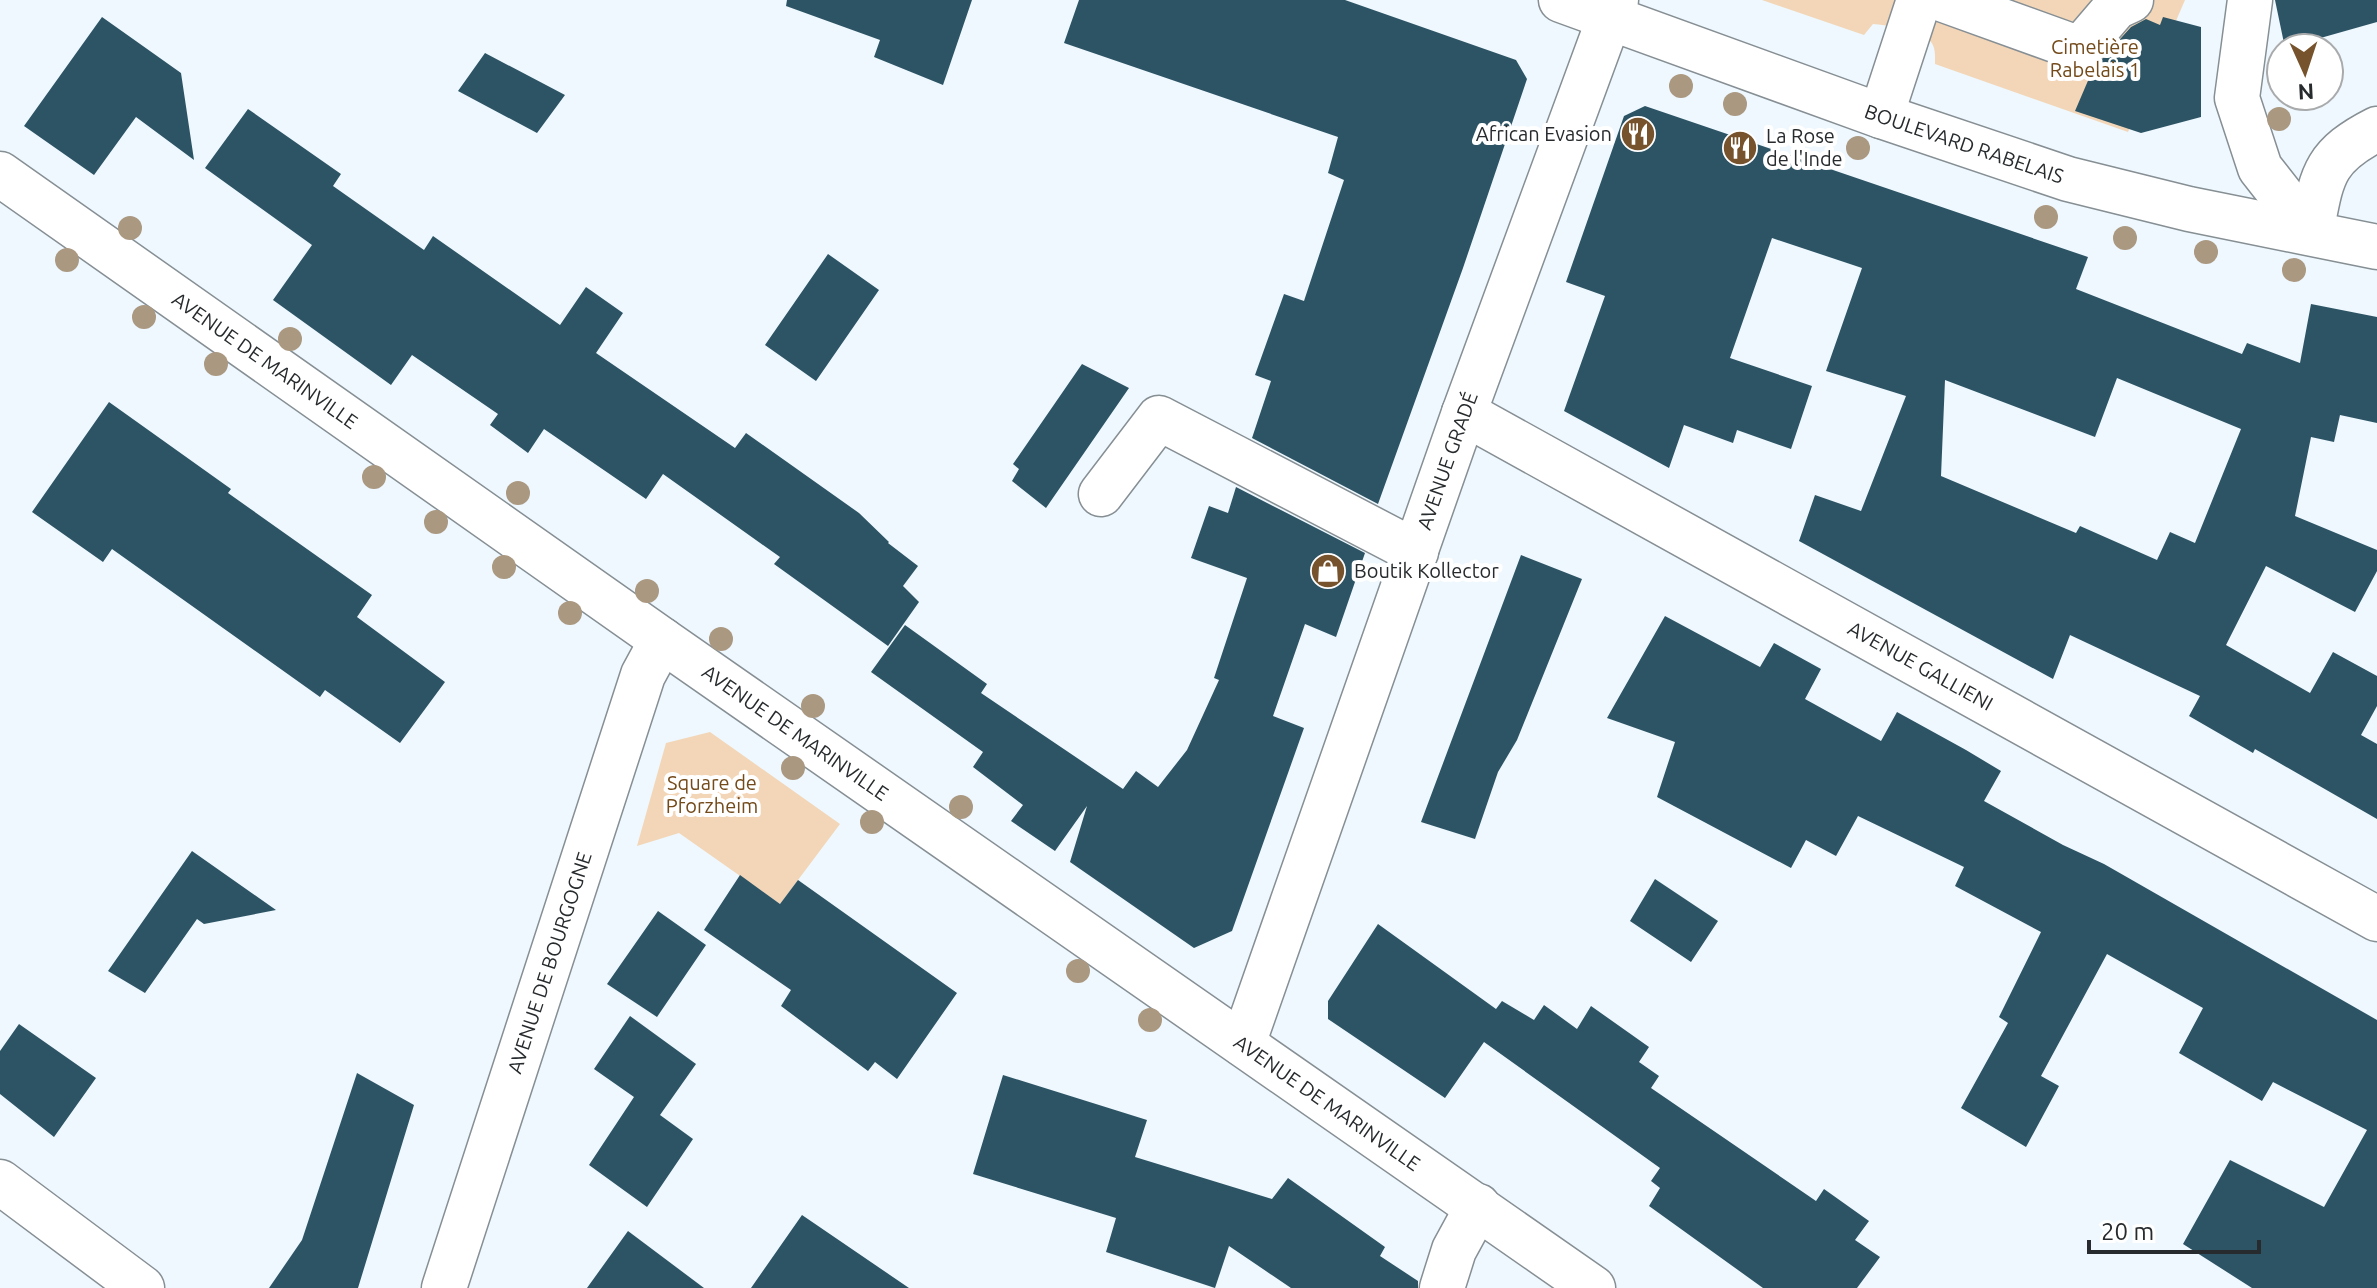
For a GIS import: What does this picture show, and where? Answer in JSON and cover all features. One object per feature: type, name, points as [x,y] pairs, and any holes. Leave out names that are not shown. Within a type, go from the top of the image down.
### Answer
[{"type":"street","name":"BOULEVARD RABELAIS","points":[[1561,0],[1613,9],[1881,116],[2068,179],[2189,209],[2377,247]]},
{"type":"street","points":[[1881,116],[1919,0]]},
{"type":"street","points":[[1944,0],[2080,49],[2116,7],[2131,0]]},
{"type":"street","points":[[2250,0],[2237,98],[2260,168],[2311,233]]},
{"type":"street","name":"AVENUE GRADÉ","points":[[1243,1044],[1464,413],[1613,9]]},
{"type":"street","points":[[2311,233],[2321,182],[2334,157],[2354,140],[2377,129]]},
{"type":"street","name":"AVENUE DE MARINVILLE","points":[[0,174],[662,640],[1593,1288]]},
{"type":"street","name":"AVENUE GALLIENI","points":[[1464,413],[2377,919]]},
{"type":"street","points":[[1101,494],[1159,418],[1416,552]]},
{"type":"street","name":"AVENUE DE BOURGOGNE","points":[[444,1288],[643,675],[662,640]]},
{"type":"street","points":[[0,1182],[142,1288]]},
{"type":"street","points":[[1442,1288],[1454,1250],[1478,1206]]},
{"type":"green space","name":"Cimetière Rabelais 1","points":[[1762,0],[2185,0],[2128,132],[1935,64],[1933,45],[1917,33],[1873,24],[1864,35]]},
{"type":"green space","name":"Square de Pforzheim","points":[[710,732],[840,824],[780,904],[679,833],[637,846],[666,743]]},
{"type":"building","points":[[787,0],[972,0],[943,85],[874,57],[880,40],[786,6]]},
{"type":"building","points":[[1079,0],[1345,0],[1516,60],[1527,79],[1378,504],[1252,438],[1271,381],[1255,375],[1284,294],[1304,301],[1344,180],[1328,173],[1338,137],[1064,43]]},
{"type":"building","points":[[2275,0],[2377,0],[2377,22],[2342,32],[2282,32]]},
{"type":"building","points":[[102,17],[181,73],[194,160],[136,117],[94,175],[24,126]]},
{"type":"building","points":[[2163,17],[2201,27],[2201,117],[2141,133],[2075,111],[2093,69],[2131,27],[2146,19],[2160,25]]},
{"type":"building","points":[[485,53],[565,95],[537,133],[458,91]]},
{"type":"building","points":[[1645,106],[2088,257],[2076,289],[2242,354],[2247,343],[2300,363],[2311,304],[2377,317],[2377,423],[2340,415],[2334,442],[2311,437],[2295,516],[2377,550],[2377,571],[2355,612],[2266,566],[2226,645],[2310,693],[2333,652],[2377,676],[2377,706],[2361,735],[2377,744],[2377,819],[2255,749],[2253,753],[2189,716],[2200,696],[2070,635],[2053,679],[1799,541],[1815,495],[1861,511],[1906,396],[1826,371],[1862,268],[1772,238],[1730,358],[1812,386],[1791,449],[1737,430],[1733,443],[1684,425],[1669,468],[1564,411],[1605,296],[1566,282],[1624,116]],"holes":[[[2117,378],[2241,429],[2195,543],[2170,532],[2157,560],[2080,526],[2076,533],[1941,476],[1945,380],[2095,437]]]},
{"type":"building","points":[[248,109],[341,174],[333,186],[424,250],[433,236],[560,325],[586,287],[623,313],[596,353],[735,448],[746,433],[859,513],[888,543],[918,566],[903,586],[919,602],[888,646],[774,564],[780,557],[663,474],[646,499],[544,429],[528,453],[490,425],[498,414],[412,355],[391,385],[273,300],[312,245],[205,168]]},
{"type":"building","points":[[828,254],[879,290],[816,381],[765,345]]},
{"type":"building","points":[[1082,364],[1129,388],[1046,508],[1012,481],[1019,469],[1013,464]]},
{"type":"building","points":[[109,402],[231,489],[228,493],[372,595],[357,617],[445,682],[400,743],[325,690],[320,697],[112,549],[103,562],[32,512]]},
{"type":"building","points":[[1236,487],[1365,553],[1336,637],[1305,624],[1273,716],[1304,728],[1232,931],[1194,948],[1070,862],[1087,806],[1055,851],[1011,821],[1023,805],[973,767],[983,752],[871,672],[905,625],[987,684],[981,693],[1123,789],[1136,771],[1158,787],[1187,750],[1219,680],[1214,678],[1247,578],[1191,558],[1209,506],[1228,513]]},
{"type":"building","points":[[1521,555],[1582,579],[1517,740],[1498,772],[1475,839],[1421,822]]},
{"type":"building","points":[[1665,616],[1760,667],[1774,643],[1821,669],[1805,699],[1881,741],[1897,712],[1966,750],[2001,771],[1984,801],[2104,864],[2377,1020],[2377,1288],[2252,1288],[2183,1244],[2230,1160],[2324,1207],[2367,1130],[2273,1082],[2262,1101],[2179,1053],[2203,1008],[2107,954],[2041,1076],[2059,1086],[2026,1147],[1961,1108],[2008,1023],[1999,1017],[2041,932],[1955,886],[1964,867],[1858,816],[1836,856],[1806,840],[1791,868],[1657,797],[1675,742],[1607,718]]},
{"type":"building","points":[[192,851],[276,910],[204,924],[197,919],[145,993],[108,971]]},
{"type":"building","points":[[740,875],[780,904],[798,880],[957,993],[897,1079],[875,1062],[868,1071],[781,1006],[791,990],[704,930]]},
{"type":"building","points":[[1655,879],[1718,921],[1691,962],[1630,921]]},
{"type":"building","points":[[658,911],[706,945],[657,1017],[607,984]]},
{"type":"building","points":[[1378,924],[1496,1009],[1502,1001],[1534,1020],[1544,1005],[1577,1029],[1591,1006],[1649,1047],[1639,1062],[1659,1076],[1651,1088],[1816,1201],[1824,1189],[1869,1221],[1855,1240],[1880,1257],[1857,1288],[1763,1288],[1649,1206],[1660,1188],[1651,1181],[1660,1168],[1484,1042],[1445,1098],[1328,1019],[1328,1001]]},
{"type":"building","points":[[630,1016],[696,1064],[660,1115],[693,1139],[647,1207],[589,1165],[634,1097],[594,1069]]},
{"type":"building","points":[[19,1024],[96,1078],[54,1137],[0,1094],[0,1051]]},
{"type":"building","points":[[357,1073],[414,1105],[358,1288],[269,1288],[302,1240]]},
{"type":"building","points":[[1003,1075],[1147,1120],[1135,1157],[1272,1199],[1288,1178],[1385,1247],[1380,1256],[1418,1281],[1418,1288],[1291,1288],[1229,1246],[1215,1288],[1106,1252],[1116,1218],[973,1174]]},
{"type":"building","points":[[802,1215],[909,1288],[751,1288]]},
{"type":"building","points":[[628,1231],[704,1288],[587,1288]]},
{"type":"place","name":"African Evasion","points":[[1638,134]]},
{"type":"place","name":"La Rose de l'Inde","points":[[1740,148]]},
{"type":"place","name":"Boutik Kollector","points":[[1328,571]]}]
